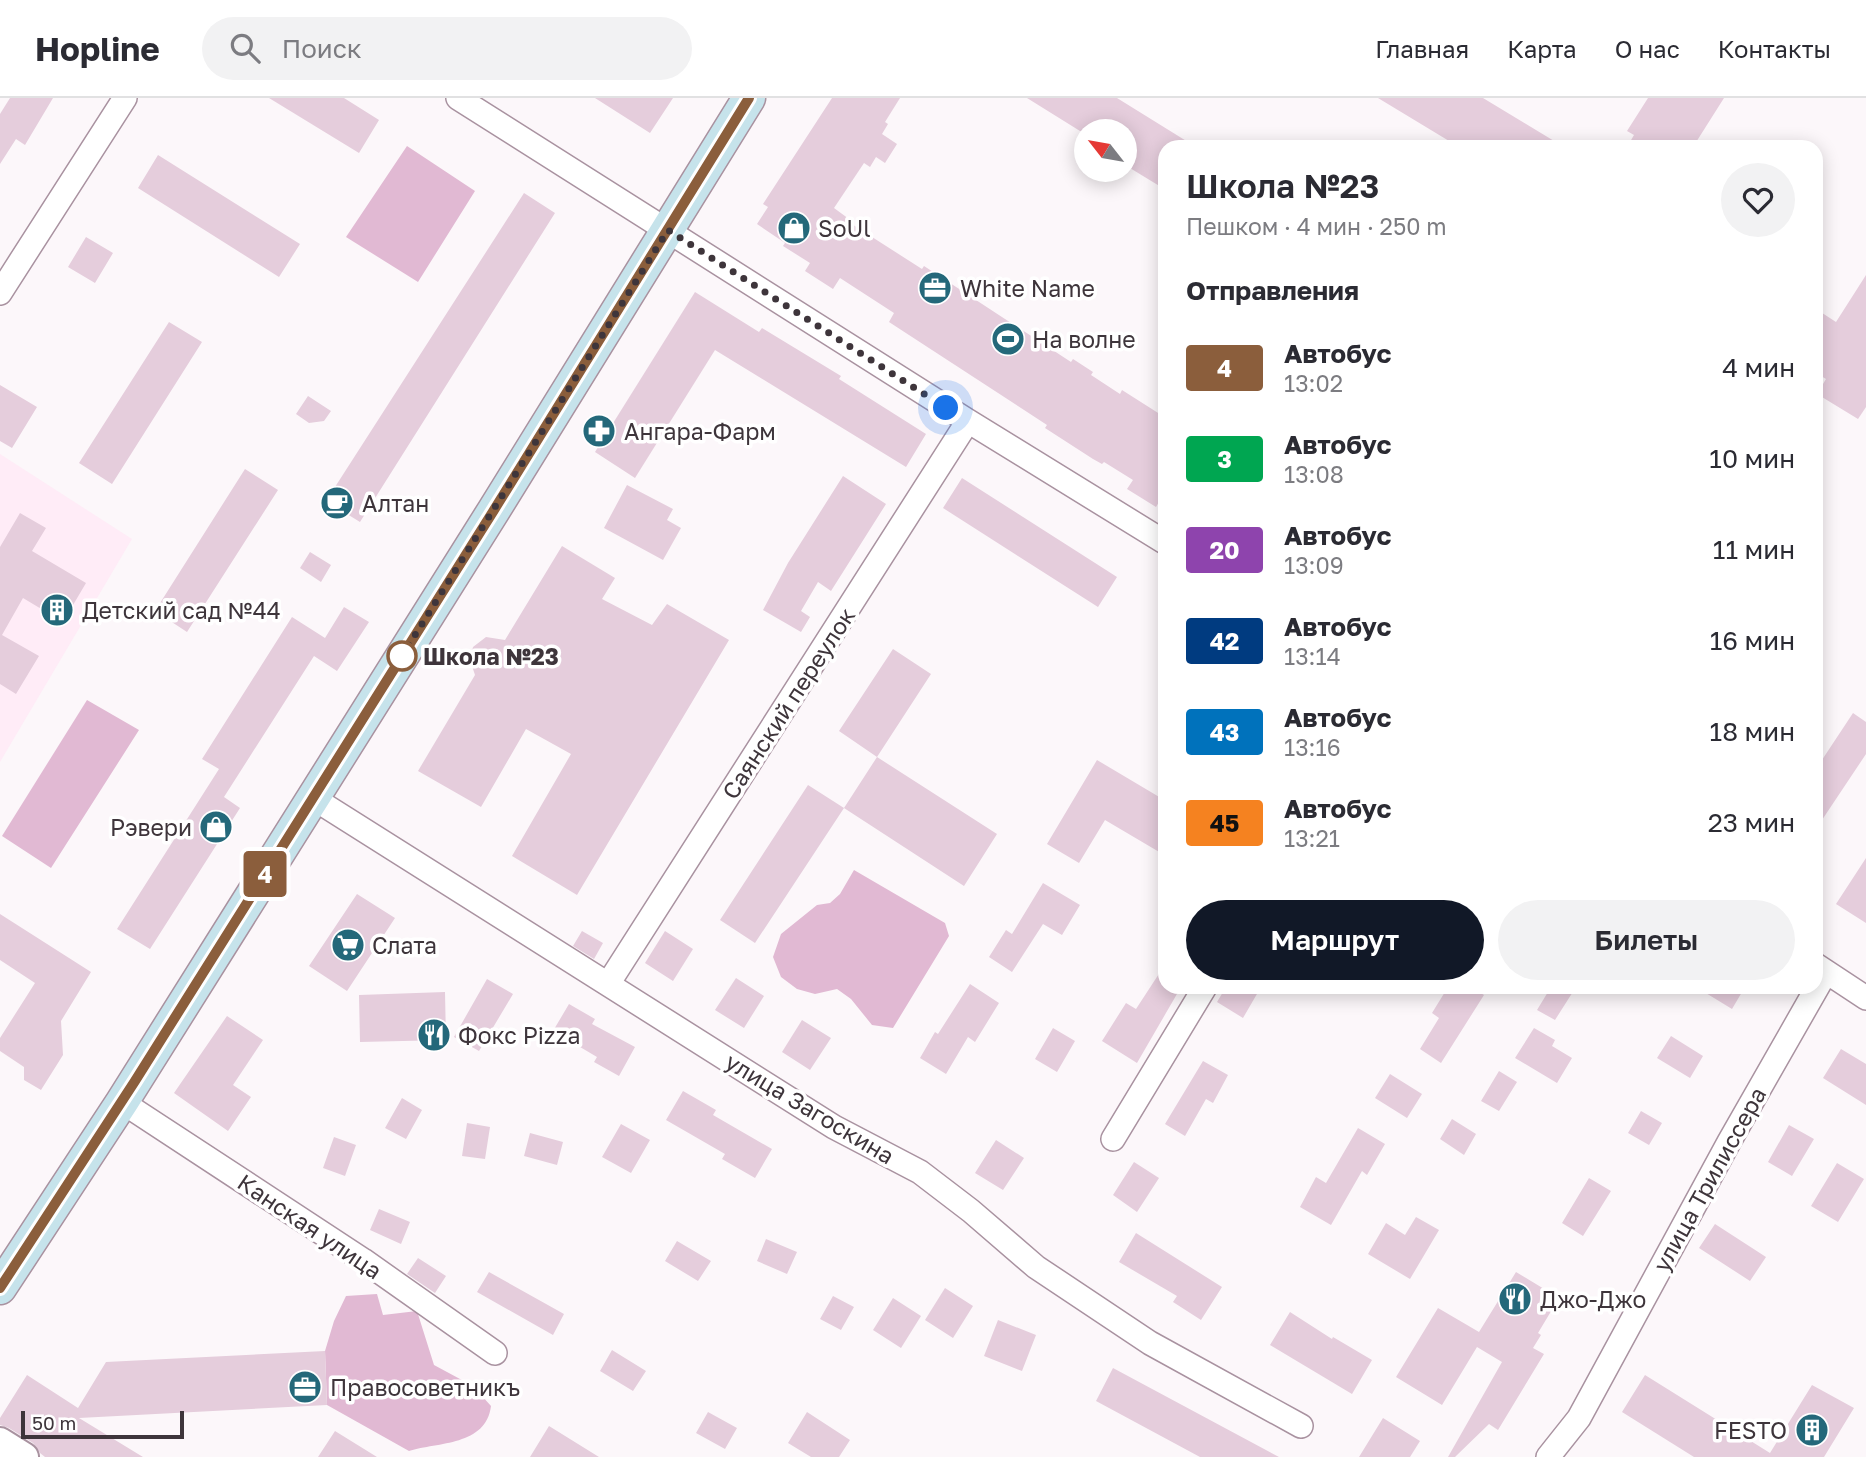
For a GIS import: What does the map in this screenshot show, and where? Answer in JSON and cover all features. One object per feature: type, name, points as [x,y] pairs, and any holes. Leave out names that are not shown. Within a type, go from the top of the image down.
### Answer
[{"type":"main road","points":[[0,1288],[122,1102],[749,98]]},
{"type":"street","points":[[0,293],[125,98]]},
{"type":"street","points":[[458,98],[1158,538]]},
{"type":"street","name":"Саянский переулок","points":[[608,984],[968,421]]},
{"type":"street","name":"улица Загоскина","points":[[313,798],[834,1127],[920,1172],[971,1210],[1036,1267],[1150,1343],[1301,1426]]},
{"type":"street","points":[[1823,970],[1866,998]]},
{"type":"street","points":[[1113,1139],[1201,994]]},
{"type":"street","name":"улица Трилиссера","points":[[1548,1457],[1578,1418],[1808,994]]},
{"type":"street","name":"Канская улица","points":[[122,1102],[363,1260],[495,1353]]},
{"type":"street","points":[[0,1442],[23,1457]]},
{"type":"shaded area","points":[[407,146],[475,191],[418,282],[346,237]]},
{"type":"shaded area","points":[[0,454],[132,539],[0,762]]},
{"type":"shaded area","points":[[87,700],[139,730],[51,868],[2,836]]},
{"type":"shaded area","points":[[854,870],[945,923],[949,936],[893,1028],[872,1025],[851,999],[837,989],[815,994],[797,989],[781,977],[773,957],[781,934],[817,905],[830,903],[840,894]]},
{"type":"shaded area","points":[[377,1294],[383,1315],[417,1311],[434,1365],[473,1386],[491,1406],[480,1429],[459,1440],[409,1451],[327,1405],[325,1351],[334,1321],[346,1296]]},
{"type":"building","points":[[10,98],[53,98],[25,145],[16,139],[0,164],[0,114]]},
{"type":"building","points":[[269,98],[344,98],[379,120],[359,153]]},
{"type":"building","points":[[595,98],[673,98],[650,133]]},
{"type":"building","points":[[832,98],[900,98],[885,122],[888,124],[882,134],[897,144],[885,163],[876,157],[870,167],[864,163],[834,208],[849,219],[847,221],[922,269],[924,266],[1071,362],[1073,359],[1120,394],[1122,390],[1158,413],[1156,507],[1127,489],[1133,480],[1104,462],[1102,464],[1093,459],[1045,428],[1047,425],[889,322],[894,313],[840,278],[833,289],[805,271],[810,263],[783,246],[785,243],[757,224],[768,207],[763,204]]},
{"type":"building","points":[[1027,98],[1117,98],[1185,140],[1158,140],[1158,185],[1138,173],[1138,119],[1074,119],[1074,127]]},
{"type":"building","points":[[1378,98],[1483,98],[1552,140],[1447,140]]},
{"type":"building","points":[[1648,98],[1724,98],[1697,140],[1631,140],[1634,135],[1627,131]]},
{"type":"building","points":[[158,155],[300,244],[279,277],[138,188]]},
{"type":"building","points":[[524,193],[555,213],[360,522],[326,501]]},
{"type":"building","points":[[86,237],[113,253],[95,283],[68,267]]},
{"type":"building","points":[[1866,275],[1866,407],[1858,419],[1823,398],[1823,384],[1826,379],[1823,377],[1823,314],[1836,322]]},
{"type":"building","points":[[695,292],[759,332],[762,328],[841,376],[839,379],[926,434],[906,467],[715,350],[635,478],[595,452]]},
{"type":"building","points":[[169,322],[202,342],[112,484],[79,463]]},
{"type":"building","points":[[0,385],[37,407],[12,448],[0,441]]},
{"type":"building","points":[[308,396],[331,411],[324,421],[309,423],[296,414]]},
{"type":"building","points":[[245,469],[278,490],[187,632],[155,611]]},
{"type":"building","points":[[843,476],[886,504],[831,591],[818,582],[801,611],[810,617],[801,632],[763,610],[788,563]]},
{"type":"building","points":[[962,478],[1117,577],[1098,607],[943,508]]},
{"type":"building","points":[[627,485],[673,509],[667,520],[681,528],[663,560],[604,528]]},
{"type":"building","name":"Детский сад №44","points":[[20,513],[46,528],[32,551],[86,583],[63,622],[23,598],[2,635],[39,656],[16,694],[0,684],[0,547]]},
{"type":"building","points":[[562,546],[615,578],[602,599],[652,625],[667,604],[729,640],[577,895],[512,856],[571,754],[526,729],[481,807],[418,771],[475,675],[470,660],[473,647],[486,637],[505,640]]},
{"type":"building","points":[[310,552],[331,565],[321,582],[300,568]]},
{"type":"building","points":[[344,607],[369,622],[337,671],[314,656],[224,797],[240,808],[150,949],[117,929],[219,769],[202,759],[292,617],[325,638]]},
{"type":"building","points":[[893,649],[931,674],[877,757],[839,731]]},
{"type":"building","points":[[1853,713],[1866,722],[1866,754],[1823,818],[1823,758]]},
{"type":"building","points":[[877,757],[997,834],[964,886],[844,808]]},
{"type":"building","points":[[1097,760],[1158,796],[1158,851],[1105,820],[1079,863],[1047,844]]},
{"type":"building","points":[[808,785],[844,808],[755,943],[720,920]]},
{"type":"building","points":[[1866,858],[1866,923],[1836,904]]},
{"type":"building","points":[[1043,883],[1080,905],[1062,935],[1043,924],[1012,972],[989,957],[1006,930],[1012,934]]},
{"type":"building","points":[[357,894],[395,918],[347,991],[309,966]]},
{"type":"building","points":[[0,914],[91,972],[61,1021],[63,1055],[41,1090],[24,1080],[24,1067],[0,1051],[0,1038],[35,983],[0,960]]},
{"type":"building","points":[[582,931],[603,943],[594,959],[573,946]]},
{"type":"building","points":[[665,931],[693,949],[673,981],[645,963]]},
{"type":"building","points":[[1158,975],[1158,994],[1177,994],[1137,1063],[1102,1041],[1126,1003],[1136,1009]]},
{"type":"building","points":[[736,978],[764,996],[744,1028],[715,1010]]},
{"type":"building","points":[[487,979],[513,994],[479,1051],[454,1037]]},
{"type":"building","points":[[970,984],[999,1003],[975,1042],[968,1037],[946,1074],[920,1058],[935,1032],[938,1034]]},
{"type":"building","points":[[445,992],[446,1040],[360,1042],[359,995]]},
{"type":"building","points":[[1222,994],[1257,994],[1243,1018],[1217,1002]]},
{"type":"building","points":[[1444,994],[1484,995],[1441,1063],[1420,1049],[1439,1018],[1432,1013]]},
{"type":"building","points":[[1547,994],[1572,994],[1555,1020],[1537,1010]]},
{"type":"building","points":[[1707,994],[1741,994],[1732,1009]]},
{"type":"building","points":[[569,1004],[595,1019],[592,1024],[635,1047],[619,1076],[594,1062],[597,1057],[553,1031]]},
{"type":"building","points":[[227,1016],[263,1040],[233,1085],[251,1097],[228,1131],[174,1093]]},
{"type":"building","points":[[802,1020],[831,1038],[810,1070],[782,1052]]},
{"type":"building","points":[[1053,1028],[1075,1041],[1057,1072],[1035,1059]]},
{"type":"building","points":[[1534,1028],[1555,1040],[1552,1046],[1572,1058],[1557,1083],[1515,1058]]},
{"type":"building","points":[[1671,1036],[1703,1056],[1690,1078],[1657,1058]]},
{"type":"building","points":[[1841,1049],[1866,1064],[1866,1105],[1823,1078]]},
{"type":"building","points":[[1203,1061],[1228,1075],[1213,1103],[1206,1099],[1185,1136],[1165,1124]]},
{"type":"building","points":[[1499,1071],[1517,1082],[1499,1111],[1481,1101]]},
{"type":"building","points":[[1390,1074],[1422,1094],[1407,1118],[1375,1098]]},
{"type":"building","points":[[683,1091],[716,1110],[713,1115],[772,1149],[755,1178],[722,1159],[725,1154],[666,1120]]},
{"type":"building","points":[[402,1098],[422,1110],[406,1139],[385,1128]]},
{"type":"building","points":[[1641,1111],[1662,1123],[1649,1145],[1628,1133]]},
{"type":"building","points":[[1452,1119],[1476,1134],[1464,1155],[1440,1139]]},
{"type":"building","points":[[467,1123],[490,1127],[485,1159],[462,1156]]},
{"type":"building","points":[[621,1124],[650,1140],[631,1173],[602,1157]]},
{"type":"building","points":[[1789,1125],[1814,1139],[1792,1176],[1768,1162]]},
{"type":"building","points":[[1358,1128],[1385,1144],[1367,1175],[1362,1171],[1331,1225],[1300,1207],[1316,1177],[1326,1183]]},
{"type":"building","points":[[530,1133],[563,1142],[557,1165],[524,1156]]},
{"type":"building","points":[[334,1137],[356,1145],[345,1176],[323,1168]]},
{"type":"building","points":[[996,1140],[1024,1158],[1003,1190],[975,1173]]},
{"type":"building","points":[[1134,1162],[1159,1178],[1137,1212],[1113,1195]]},
{"type":"building","points":[[1837,1163],[1864,1179],[1838,1222],[1811,1206]]},
{"type":"building","points":[[1589,1178],[1611,1191],[1583,1236],[1562,1223]]},
{"type":"building","points":[[379,1209],[410,1222],[401,1244],[370,1230]]},
{"type":"building","points":[[1416,1217],[1439,1230],[1410,1279],[1368,1254],[1386,1223],[1405,1235]]},
{"type":"building","points":[[1715,1224],[1766,1257],[1750,1281],[1699,1248]]},
{"type":"building","points":[[1136,1233],[1222,1287],[1201,1320],[1173,1302],[1177,1296],[1119,1262]]},
{"type":"building","points":[[766,1239],[797,1252],[787,1274],[757,1261]]},
{"type":"building","points":[[677,1241],[711,1261],[698,1281],[665,1261]]},
{"type":"building","points":[[418,1258],[446,1276],[435,1293],[407,1274]]},
{"type":"building","points":[[489,1272],[564,1314],[553,1335],[477,1292]]},
{"type":"building","points":[[1516,1272],[1559,1298],[1538,1333],[1541,1335],[1533,1348],[1544,1354],[1498,1430],[1489,1424],[1455,1457],[1448,1457],[1502,1362],[1477,1347],[1442,1405],[1396,1377],[1438,1308],[1479,1332]]},
{"type":"building","points":[[945,1288],[973,1306],[953,1338],[925,1320]]},
{"type":"building","points":[[833,1296],[854,1307],[841,1330],[820,1319]]},
{"type":"building","points":[[893,1298],[921,1316],[901,1348],[873,1330]]},
{"type":"building","points":[[1290,1312],[1372,1360],[1352,1394],[1270,1345]]},
{"type":"building","points":[[998,1320],[1036,1335],[1022,1371],[984,1356]]},
{"type":"building","points":[[612,1350],[646,1371],[633,1391],[600,1371]]},
{"type":"building","points":[[325,1351],[327,1405],[79,1418],[143,1457],[45,1457],[33,1443],[0,1425],[0,1418],[27,1375],[78,1408],[106,1362]]},
{"type":"building","points":[[1113,1368],[1279,1457],[1200,1457],[1096,1401]]},
{"type":"building","points":[[1645,1375],[1770,1453],[1812,1385],[1854,1408],[1824,1457],[1694,1457],[1622,1412]]},
{"type":"building","points":[[708,1412],[737,1428],[725,1449],[696,1433]]},
{"type":"building","points":[[807,1412],[850,1440],[839,1457],[811,1457],[788,1443]]},
{"type":"building","points":[[1383,1418],[1420,1441],[1410,1457],[1359,1457]]},
{"type":"building","points":[[549,1426],[599,1457],[530,1457]]},
{"type":"building","points":[[335,1431],[377,1457],[318,1457]]},
{"type":"bus line","name":"4","points":[[0,1288],[135,1081],[749,98]]},
{"type":"place","name":"SoUl","points":[[794,228]]},
{"type":"place","name":"White Name","points":[[935,288]]},
{"type":"place","name":"На волне","points":[[1008,339]]},
{"type":"place","name":"Ангара-Фарм","points":[[599,431]]},
{"type":"place","name":"Алтан","points":[[337,503]]},
{"type":"place","name":"Детский сад №44","points":[[57,610]]},
{"type":"place","name":"Школа №23","points":[[402,656]]},
{"type":"place","name":"Рэвери","points":[[216,827]]},
{"type":"place","name":"Слата","points":[[348,945]]},
{"type":"place","name":"Фокс Pizza","points":[[434,1035]]},
{"type":"place","name":"Джо-Джо","points":[[1515,1299]]},
{"type":"place","name":"Правосоветникъ","points":[[305,1387]]},
{"type":"place","name":"FESTO","points":[[1812,1430]]},
{"type":"route","points":[[402,656],[668,230],[946,408]]}]
